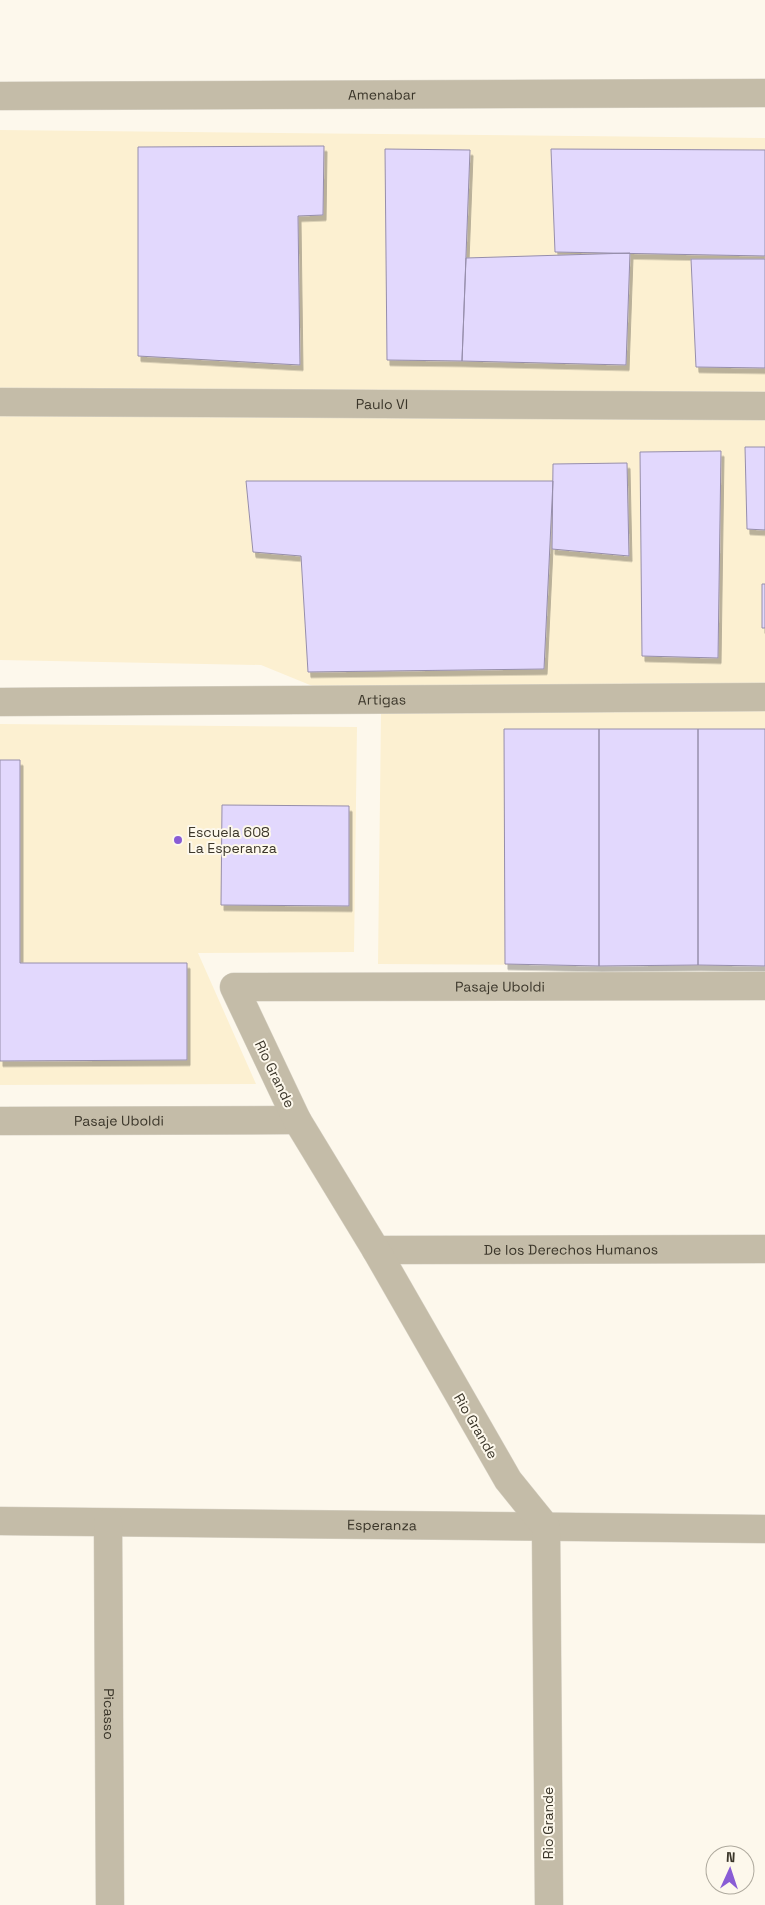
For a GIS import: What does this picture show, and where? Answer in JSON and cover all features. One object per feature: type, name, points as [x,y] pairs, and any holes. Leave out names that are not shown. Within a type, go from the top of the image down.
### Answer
[{"type":"street","name":"Amenabar","points":[[0,96],[765,93]]},
{"type":"street","name":"Paulo VI","points":[[0,402],[765,406]]},
{"type":"street","name":"Artigas","points":[[0,702],[765,696]]},
{"type":"street","name":"Pasaje Uboldi","points":[[234,987],[765,986]]},
{"type":"street","name":"Rio Grande","points":[[234,987],[297,1120],[376,1250],[508,1480],[546,1527],[549,1905]]},
{"type":"street","name":"Pasaje Uboldi","points":[[0,1122],[297,1120]]},
{"type":"street","name":"De los Derechos Humanos","points":[[376,1250],[765,1249]]},
{"type":"street","name":"Esperanza","points":[[0,1521],[765,1529]]},
{"type":"street","name":"Picasso","points":[[108,1523],[110,1905]]},
{"type":"shaded area","points":[[0,130],[765,138],[765,966],[378,964],[381,714],[261,665],[0,660]]},
{"type":"shaded area","name":"Escuela 608 La Esperanza","points":[[0,724],[357,727],[354,952],[198,953],[256,1084],[0,1085]]},
{"type":"building","points":[[324,146],[323,215],[298,216],[300,365],[138,356],[138,147]]},
{"type":"building","points":[[385,149],[470,150],[462,361],[387,360]]},
{"type":"building","points":[[551,149],[765,150],[765,256],[555,252]]},
{"type":"building","points":[[630,253],[626,365],[462,361],[466,258]]},
{"type":"building","points":[[691,259],[765,259],[765,368],[696,367]]},
{"type":"building","points":[[745,447],[765,447],[765,530],[747,529]]},
{"type":"building","points":[[721,451],[718,658],[642,656],[640,452]]},
{"type":"building","points":[[627,463],[629,556],[552,549],[553,464]]},
{"type":"building","points":[[246,481],[553,481],[544,669],[308,672],[301,556],[253,552]]},
{"type":"building","points":[[762,584],[765,584],[765,628],[762,628]]},
{"type":"building","points":[[504,729],[599,729],[599,966],[505,964]]},
{"type":"building","points":[[599,729],[698,729],[698,965],[599,966]]},
{"type":"building","points":[[698,729],[765,729],[765,966],[698,965]]},
{"type":"building","points":[[0,760],[20,760],[20,963],[187,963],[187,1060],[0,1061]]},
{"type":"building","points":[[222,805],[349,806],[349,906],[221,905]]},
{"type":"place","name":"Escuela 608 La Esperanza","points":[[178,840]]}]
